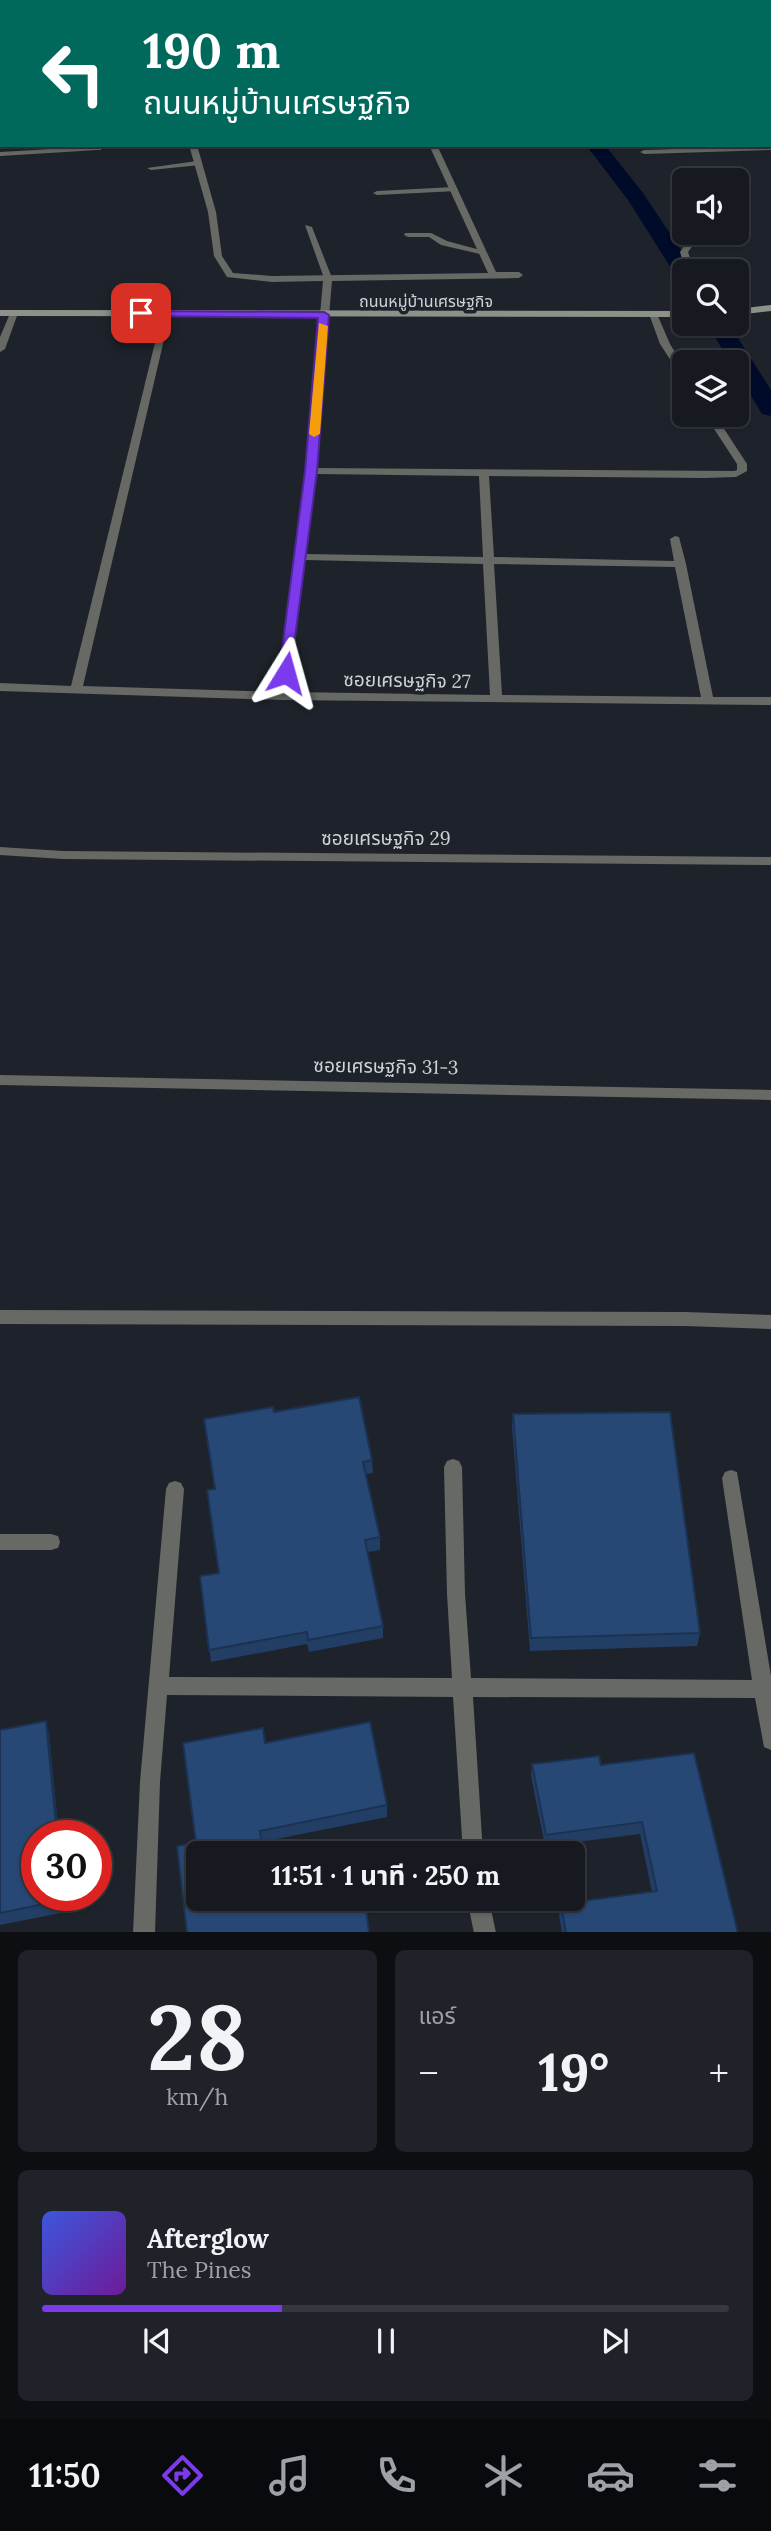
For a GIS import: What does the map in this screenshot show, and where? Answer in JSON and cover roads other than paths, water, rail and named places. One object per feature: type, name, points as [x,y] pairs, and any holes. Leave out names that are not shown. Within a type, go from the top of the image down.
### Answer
[{"type":"street","points":[[194,147],[212,212],[218,256],[230,275],[251,279],[519,275]]},
{"type":"street","points":[[434,147],[493,275]]},
{"type":"street","points":[[0,154],[98,148]]},
{"type":"street","points":[[644,152],[771,148]]},
{"type":"street","points":[[151,168],[197,163]]},
{"type":"street","points":[[377,193],[454,189]]},
{"type":"street","points":[[283,696],[302,557],[328,278],[308,227]]},
{"type":"street","points":[[408,235],[431,235],[443,243],[480,251]]},
{"type":"street","points":[[749,311],[771,308]]},
{"type":"street","name":"ถนนหมู่บ้านเศรษฐกิจ","points":[[0,313],[672,314]]},
{"type":"street","points":[[0,349],[15,313]]},
{"type":"street","points":[[76,690],[166,313]]},
{"type":"street","points":[[653,314],[664,344],[672,356]]},
{"type":"street","points":[[311,471],[736,474],[742,471],[742,464],[718,427]]},
{"type":"street","points":[[484,473],[496,699]]},
{"type":"street","points":[[675,538],[708,701]]},
{"type":"street","points":[[302,557],[681,564]]},
{"type":"street","name":"ซอยเศรษฐกิจ 27","points":[[0,687],[283,696],[771,701]]},
{"type":"street","name":"ซอยเศรษฐกิจ 29","points":[[0,851],[76,855],[771,861]]},
{"type":"street","name":"ซอยเศรษฐกิจ 31-3","points":[[0,1080],[771,1095]]},
{"type":"street","points":[[0,1317],[771,1322]]},
{"type":"street","points":[[453,1467],[456,1594],[472,1841]]},
{"type":"street","points":[[731,1478],[767,1689],[771,1740]]},
{"type":"street","points":[[144,1932],[150,1782],[175,1489]]},
{"type":"street","points":[[0,1542],[51,1542]]},
{"type":"street","points":[[158,1686],[767,1689]]},
{"type":"street","points":[[480,1911],[485,1932]]},
{"type":"waterway","points":[[597,147],[636,197],[676,259]]},
{"type":"waterway","points":[[725,336],[771,409]]}]
